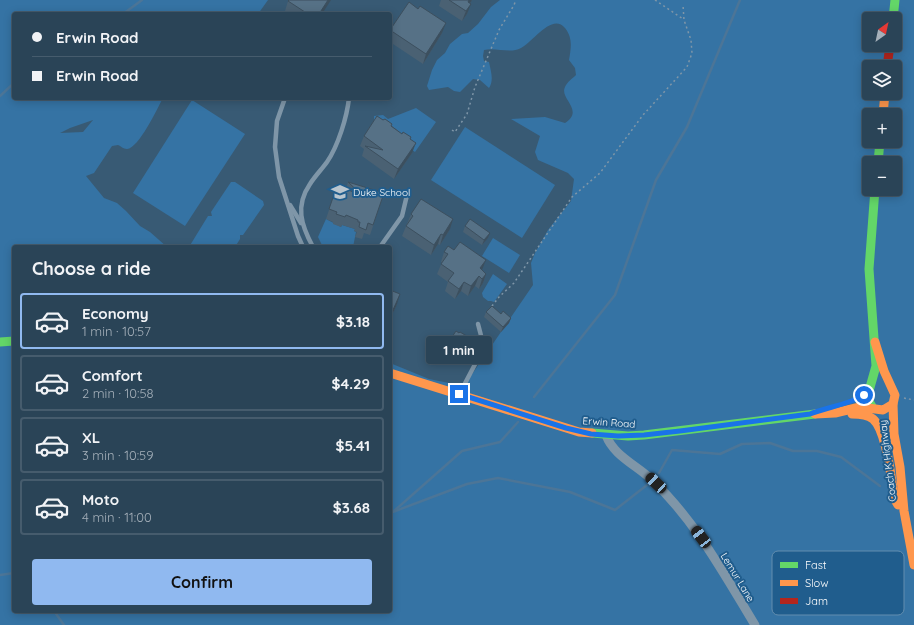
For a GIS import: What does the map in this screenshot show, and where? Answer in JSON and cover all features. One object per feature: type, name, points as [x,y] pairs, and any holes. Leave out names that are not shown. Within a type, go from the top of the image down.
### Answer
[{"type":"main road","points":[[894,12],[895,0]]},
{"type":"main road","name":"Coach K Highway","points":[[874,196],[869,269],[876,366],[867,400],[881,413],[887,426],[899,500],[905,514]]},
{"type":"main road","points":[[0,342],[12,341]]},
{"type":"main road","name":"Coach K Highway","points":[[875,342],[889,385],[894,391],[895,395],[893,404],[894,434],[914,566]]},
{"type":"main road","name":"Erwin Road","points":[[392,374],[566,428],[585,433],[606,435],[628,436],[673,432],[810,414],[835,413],[860,407],[875,409]]},
{"type":"main road","points":[[869,390],[874,384],[882,382],[889,385]]},
{"type":"main road","name":"Erwin Road","points":[[810,414],[824,408],[854,400],[869,390]]},
{"type":"main road","name":"Coach K Highway","points":[[875,409],[886,410],[893,404]]},
{"type":"main road","points":[[835,413],[864,414],[873,419],[878,426],[883,437],[895,500],[905,514]]},
{"type":"street","name":"Lemur Lane","points":[[606,435],[616,451],[656,483],[683,514],[701,537],[755,625]]},
{"type":"lane","points":[[284,100],[277,121],[275,147],[279,177],[302,245]]},
{"type":"lane","points":[[303,225],[300,205],[303,194],[327,161],[345,123],[348,100]]},
{"type":"lane","points":[[381,245],[402,216],[407,195]]},
{"type":"lane","points":[[287,200],[303,225],[311,245]]},
{"type":"lane","points":[[459,394],[484,347],[478,324]]},
{"type":"path","points":[[452,130],[455,132],[467,114],[475,87],[499,30],[516,0]]},
{"type":"path","points":[[655,0],[684,20]]},
{"type":"path","points":[[490,308],[514,282],[572,197],[600,173],[643,115],[687,67],[692,53],[691,40],[684,20],[683,5]]},
{"type":"shaded area","points":[[0,0],[268,0],[259,12],[12,12],[12,100],[162,100],[137,142],[132,147],[127,149],[124,149],[118,145],[112,146],[94,173],[86,176],[104,198],[117,203],[140,226],[150,232],[165,245],[12,245],[12,613],[392,613],[392,364],[429,379],[464,386],[533,285],[531,263],[548,230],[571,201],[574,179],[568,173],[538,160],[535,152],[540,136],[511,119],[545,117],[565,123],[573,114],[564,91],[567,83],[576,75],[575,68],[569,60],[571,47],[570,39],[565,28],[560,24],[548,26],[526,45],[517,50],[484,50],[484,61],[489,62],[492,76],[491,85],[489,88],[480,80],[473,79],[460,92],[454,91],[448,87],[429,90],[427,86],[432,70],[437,60],[445,53],[450,44],[462,34],[468,33],[478,24],[491,7],[500,0],[914,0],[914,625],[0,625]],"holes":[[[93,120],[83,132],[60,133]]]},
{"type":"shaded area","points":[[192,100],[245,134],[185,226],[133,193]]},
{"type":"shaded area","points":[[416,108],[436,122],[415,152],[374,122],[374,116],[383,115],[388,119]]},
{"type":"shaded area","points":[[465,127],[555,185],[522,238],[431,180]]},
{"type":"shaded area","points":[[231,182],[235,182],[263,201],[264,205],[243,235],[240,235],[240,239],[236,245],[190,245],[208,216],[212,216],[211,212]]},
{"type":"shaded area","points":[[326,219],[341,227],[342,225],[355,229],[354,231],[356,232],[353,245],[322,245],[318,237]]},
{"type":"shaded area","points":[[493,238],[520,255],[509,273],[482,256]]},
{"type":"shaded area","points":[[493,274],[507,284],[494,302],[488,301],[483,297],[482,293]]},
{"type":"building","points":[[328,0],[320,12],[305,12],[288,1]]},
{"type":"building","points":[[449,0],[469,0],[468,2],[471,4],[466,11]]},
{"type":"building","points":[[409,2],[418,9],[420,6],[446,23],[426,54],[392,31],[392,27]]},
{"type":"building","points":[[377,116],[392,124],[391,126],[402,134],[403,132],[411,137],[410,139],[416,143],[398,169],[365,146],[383,150],[364,136]]},
{"type":"building","points":[[348,182],[384,193],[373,225],[368,223],[366,230],[359,227],[360,222],[358,222],[358,220],[346,215],[345,217],[336,214],[337,212],[329,209],[337,186],[362,195]]},
{"type":"building","points":[[421,199],[453,219],[443,235],[441,234],[434,245],[406,226],[413,216],[411,214]]},
{"type":"building","points":[[470,219],[490,233],[484,240],[465,226]]},
{"type":"building","points":[[460,242],[486,260],[480,268],[486,274],[482,279],[479,276],[471,286],[464,282],[459,289],[448,281],[454,273],[441,264],[448,254],[444,252],[448,246],[454,250]]},
{"type":"building","points":[[392,291],[400,294],[392,310]]},
{"type":"building","points":[[492,306],[501,314],[503,311],[511,318],[503,327],[486,312]]},
{"type":"building","points":[[456,331],[470,338],[462,352],[448,343]]},
{"type":"waterway","points":[[126,12],[142,0]]},
{"type":"waterway","points":[[534,397],[615,295],[656,180],[687,127],[740,0]]},
{"type":"waterway","points":[[0,96],[12,85]]},
{"type":"waterway","points":[[394,511],[462,451],[500,442],[518,422]]},
{"type":"waterway","points":[[659,473],[672,450],[720,454],[742,444],[770,443],[793,451],[817,451],[841,457],[880,486]]},
{"type":"waterway","points":[[392,512],[467,484],[498,478],[570,492],[615,510],[647,485]]},
{"type":"waterway","points":[[0,575],[12,573]]},
{"type":"waterway","points":[[55,613],[64,625]]},
{"type":"traffic: fast","points":[[894,12],[895,0]]},
{"type":"traffic: fast","points":[[879,148],[879,156]]},
{"type":"traffic: fast","points":[[873,408],[867,398],[876,366],[869,269],[874,196]]},
{"type":"traffic: fast","points":[[0,342],[12,341]]},
{"type":"traffic: fast","points":[[592,433],[628,436],[644,435],[815,414]]},
{"type":"traffic: slow","points":[[884,100],[884,108]]},
{"type":"traffic: slow","points":[[875,342],[884,371],[895,395],[893,404],[894,434],[900,467],[904,511],[914,565]]},
{"type":"traffic: slow","points":[[392,374],[579,432],[592,433]]},
{"type":"traffic: slow","points":[[815,414],[835,413],[860,407],[883,410],[893,404]]},
{"type":"traffic: slow","points":[[852,414],[868,416],[878,425],[885,445],[895,500],[898,505]]},
{"type":"traffic: jam","points":[[888,60],[889,52]]},
{"type":"place","name":"Duke School","points":[[340,192]]},
{"type":"route","points":[[459,394],[579,432],[628,436],[680,431],[810,414],[824,408],[860,398],[864,395]]}]
